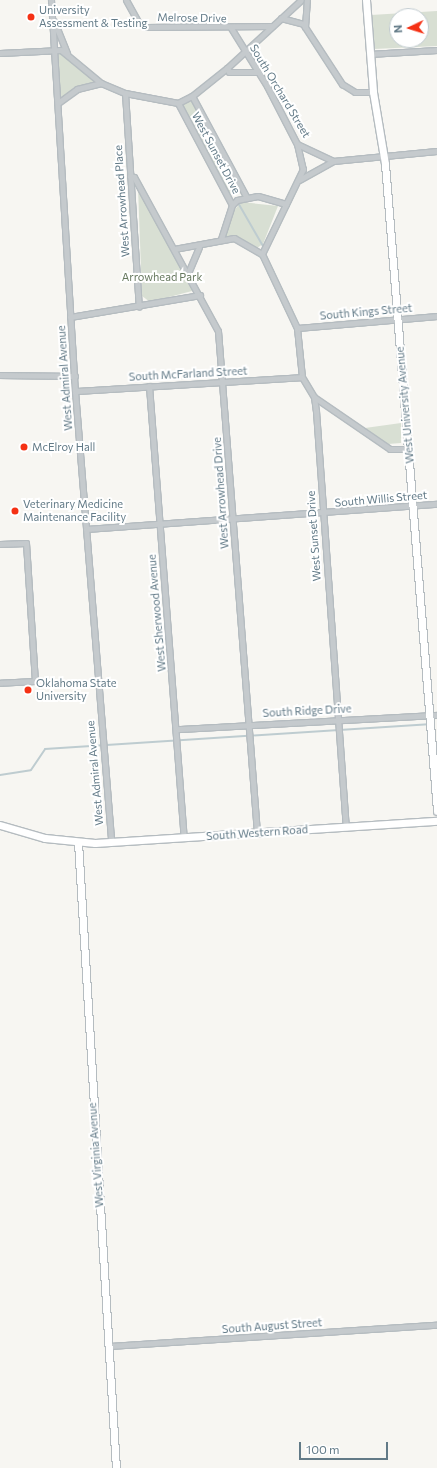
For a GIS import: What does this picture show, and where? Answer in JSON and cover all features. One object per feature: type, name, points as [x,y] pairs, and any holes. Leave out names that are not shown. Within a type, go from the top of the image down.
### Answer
[{"type":"street","name":"West Admiral Avenue","points":[[51,0],[70,317],[102,745],[111,843]]},
{"type":"street","name":"Melrose Drive","points":[[126,0],[139,23],[146,26],[231,28],[272,26]]},
{"type":"street","points":[[52,16],[67,53],[102,83],[125,93],[178,102],[192,96],[227,68],[301,0]]},
{"type":"street","points":[[305,28],[308,0]]},
{"type":"street","name":"West University Avenue","points":[[366,0],[373,92],[385,158],[413,506],[432,717],[431,729],[437,811]]},
{"type":"street","points":[[282,18],[300,22],[336,79],[355,92],[373,92]]},
{"type":"street","name":"South Orchard Street","points":[[231,28],[258,72],[297,144],[333,161],[385,158],[437,151]]},
{"type":"street","points":[[0,52],[54,50],[67,53]]},
{"type":"street","points":[[370,54],[437,50]]},
{"type":"street","points":[[227,68],[229,72],[258,72]]},
{"type":"street","points":[[58,103],[77,89],[102,83]]},
{"type":"street","name":"West Arrowhead Place","points":[[125,93],[139,307]]},
{"type":"street","name":"West Sunset Drive","points":[[192,96],[247,198],[258,196],[286,204]]},
{"type":"street","name":"West Sunset Drive","points":[[178,102],[232,205],[221,239]]},
{"type":"street","points":[[174,249],[199,247],[221,239],[234,238],[262,254],[298,180],[303,160],[297,144]]},
{"type":"street","points":[[298,180],[333,161]]},
{"type":"street","name":"West Arrowhead Drive","points":[[130,176],[134,176],[200,295],[218,331],[257,833]]},
{"type":"street","points":[[232,205],[247,198]]},
{"type":"street","points":[[188,274],[199,247]]},
{"type":"street","name":"West Sunset Drive","points":[[262,254],[297,328],[302,377],[314,398],[346,828]]},
{"type":"street","points":[[70,317],[139,307],[200,295]]},
{"type":"street","name":"South Kings Street","points":[[297,328],[398,318],[437,316]]},
{"type":"street","points":[[0,375],[75,376]]},
{"type":"street","name":"South McFarland Street","points":[[76,390],[302,377]]},
{"type":"street","name":"West Sherwood Avenue","points":[[149,386],[159,524],[178,729],[184,838]]},
{"type":"street","points":[[314,398],[390,449],[409,449]]},
{"type":"street","name":"South Willis Street","points":[[86,528],[233,520],[437,504]]},
{"type":"street","points":[[0,544],[26,543],[35,680],[0,683]]},
{"type":"street","name":"South Ridge Drive","points":[[178,729],[338,719],[432,717]]},
{"type":"street","name":"South Western Road","points":[[0,825],[78,842],[111,843],[437,822]]},
{"type":"street","name":"West Virginia Avenue","points":[[78,842],[116,1468]]},
{"type":"street","name":"South August Street","points":[[108,1346],[437,1325]]},
{"type":"green space","points":[[429,11],[437,11],[437,46],[429,46]]},
{"type":"green space","points":[[389,14],[389,48],[395,48],[374,49],[371,15]]},
{"type":"green space","points":[[54,50],[61,50],[101,83],[87,85],[58,103]]},
{"type":"green space","points":[[184,102],[192,102],[240,189],[237,195],[229,193],[182,108]]},
{"type":"green space","name":"Arrowhead Park","points":[[138,188],[191,285],[192,291],[150,302],[142,296]]},
{"type":"green space","points":[[241,202],[278,206],[263,244],[257,248],[225,236],[233,212]]},
{"type":"green space","points":[[401,423],[401,443],[388,444],[365,428]]},
{"type":"waterway","points":[[237,201],[264,248]]},
{"type":"waterway","points":[[0,775],[31,770],[45,749],[428,724]]},
{"type":"place","name":"University Assessment & Testing","points":[[31,17]]},
{"type":"place","name":"McElroy Hall","points":[[24,447]]},
{"type":"place","name":"Veterinary Medicine Maintenance Facility","points":[[15,511]]},
{"type":"place","name":"Oklahoma State University","points":[[28,690]]}]
